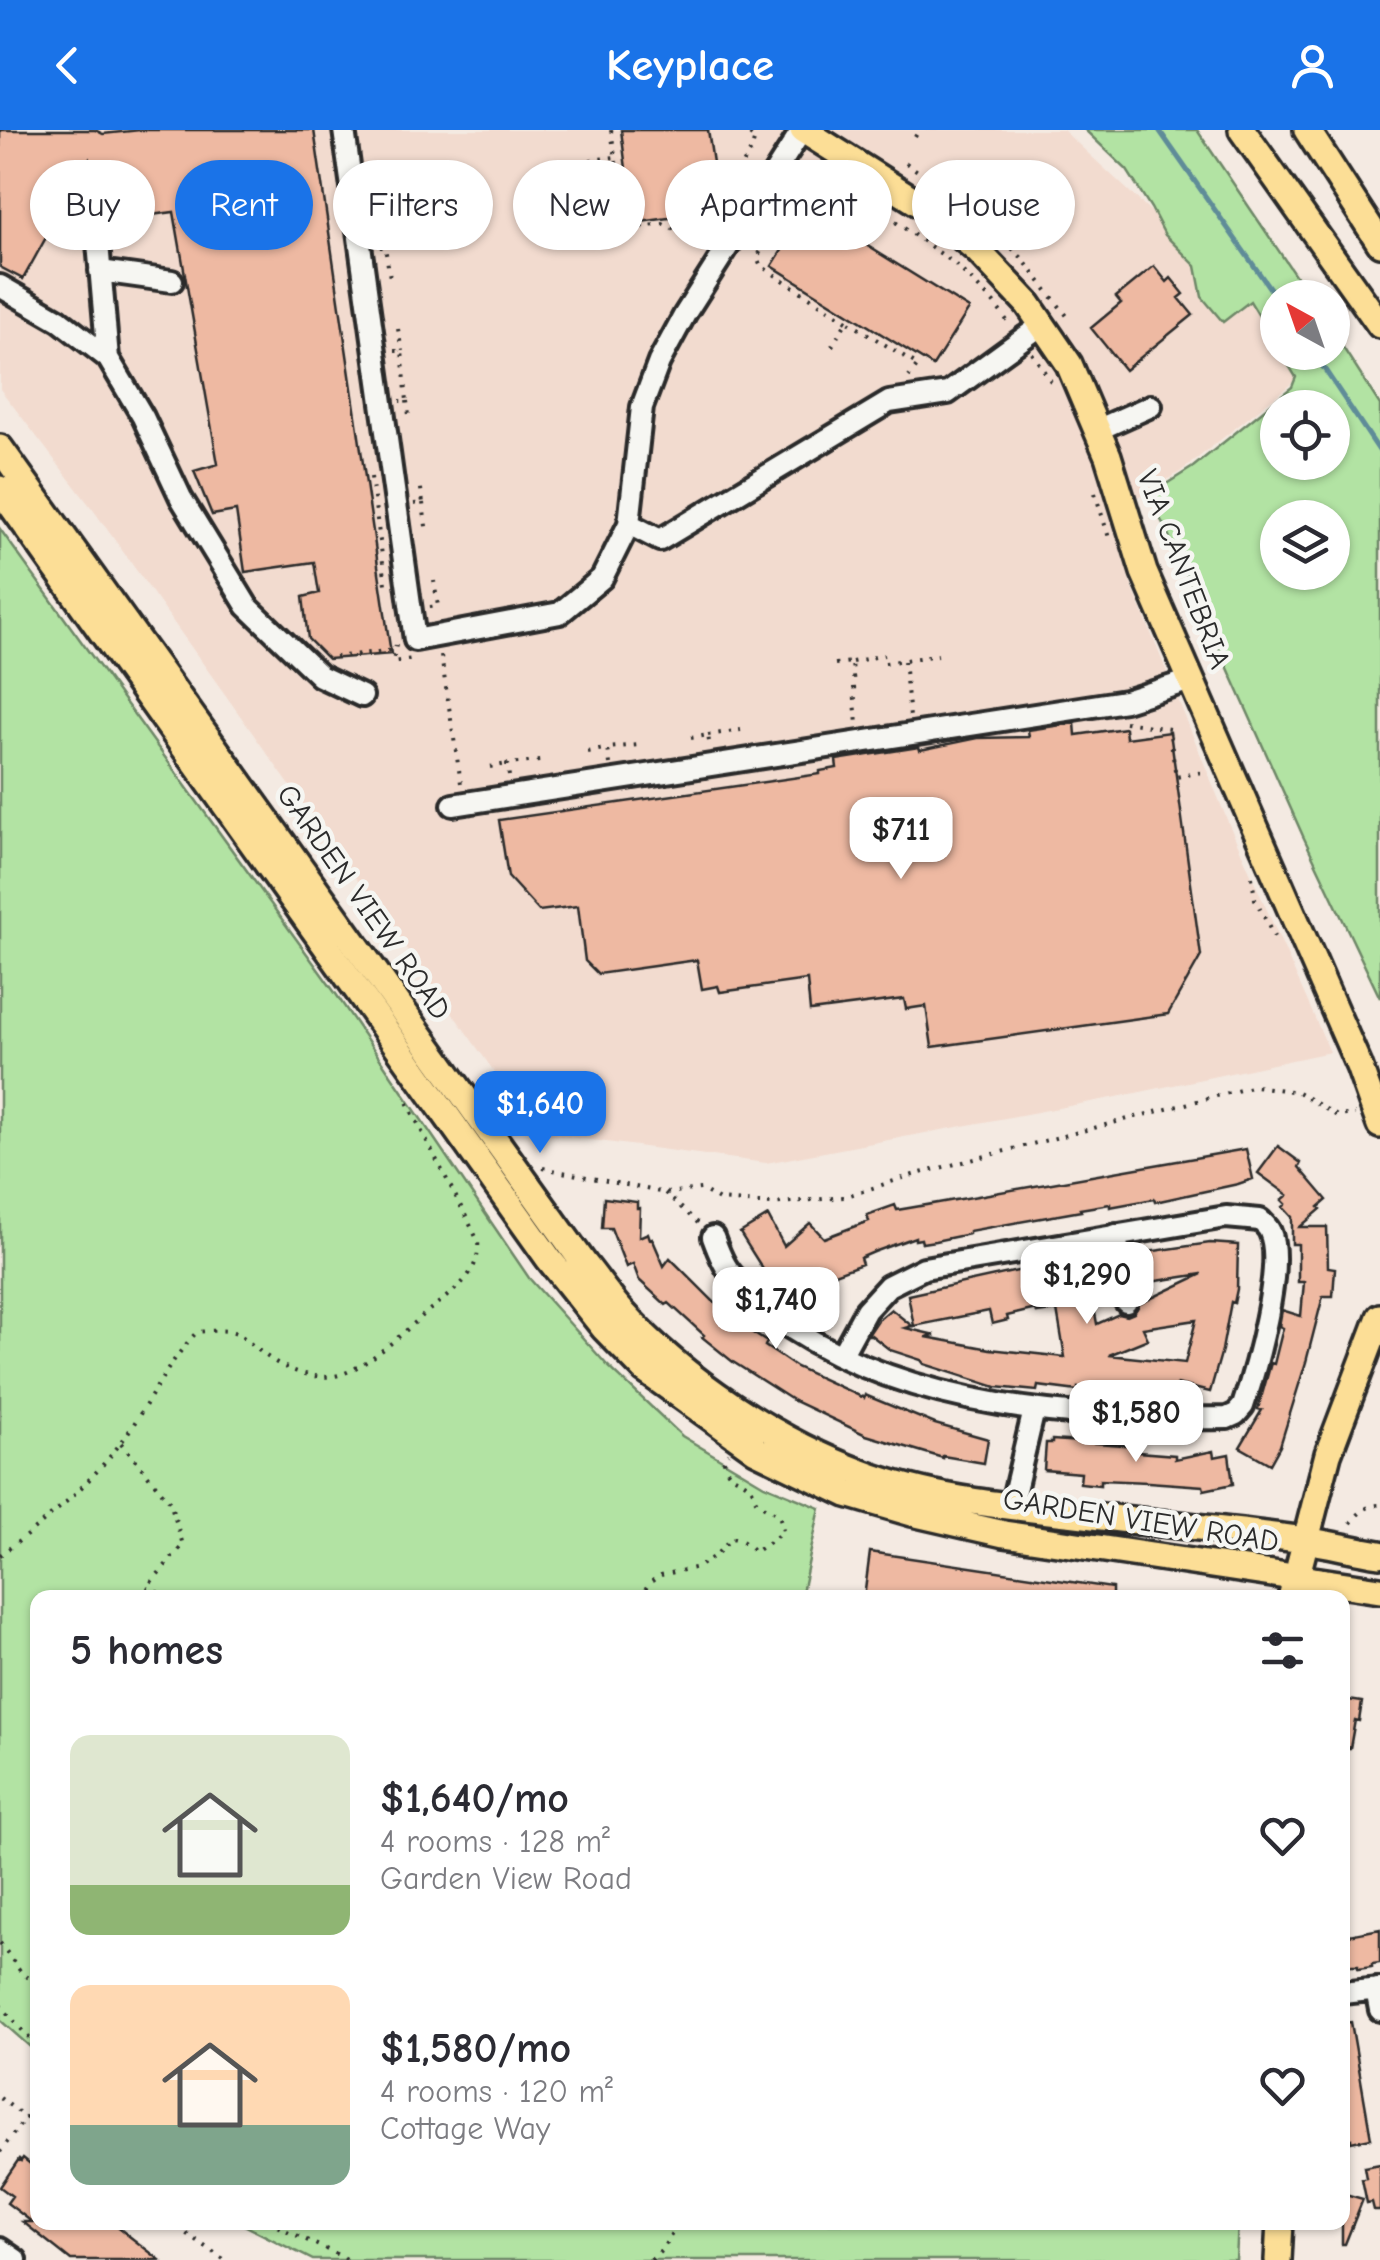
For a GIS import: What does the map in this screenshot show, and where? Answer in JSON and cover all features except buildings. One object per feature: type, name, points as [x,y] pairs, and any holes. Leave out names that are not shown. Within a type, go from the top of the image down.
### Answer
[{"type":"main road","name":"VIA CANTEBRIA","points":[[803,130],[928,209],[977,250],[1028,304],[1069,364],[1108,456],[1144,572],[1359,1066],[1369,1119]]},
{"type":"main road","points":[[1242,130],[1380,325]]},
{"type":"main road","points":[[1306,130],[1380,242]]},
{"type":"main road","name":"GARDEN VIEW ROAD","points":[[0,448],[523,1180],[623,1313],[662,1352],[732,1406],[798,1444],[861,1473],[932,1494],[1307,1540],[1380,1554]]},
{"type":"main road","name":"GARDEN VIEW ROAD","points":[[0,488],[549,1259],[604,1328],[645,1370],[756,1450],[848,1494],[1004,1534],[1293,1587],[1380,1590]]},
{"type":"main road","points":[[1293,1587],[1328,1454],[1380,1317]]},
{"type":"main road","points":[[1278,2260],[1280,2230]]},
{"type":"street","points":[[344,130],[415,640],[560,613],[602,578],[629,524],[642,407],[659,362],[685,314],[803,130]]},
{"type":"street","points":[[99,250],[108,358]]},
{"type":"street","points":[[100,270],[172,281]]},
{"type":"street","points":[[0,286],[59,320],[108,358],[143,417],[181,498],[247,606],[320,676],[362,696]]},
{"type":"street","points":[[629,524],[660,540],[889,402],[947,393],[1043,324]]},
{"type":"street","points":[[1096,430],[1151,406]]},
{"type":"street","points":[[463,803],[1126,702],[1191,680]]},
{"type":"street","points":[[712,1237],[728,1270],[788,1326],[841,1356],[902,1380],[988,1403],[1157,1419],[1227,1418],[1243,1406],[1263,1338],[1275,1260],[1270,1232],[1260,1220],[1226,1217],[924,1268],[888,1286],[866,1310],[841,1356]]},
{"type":"street","points":[[1116,1235],[1126,1302]]},
{"type":"street","points":[[1011,1506],[1034,1410]]},
{"type":"street","points":[[1350,1994],[1379,1996]]},
{"type":"street","points":[[0,2248],[16,2260]]},
{"type":"path","points":[[611,130],[626,229],[663,224],[692,238],[700,232],[752,151],[755,138],[743,130]]},
{"type":"path","points":[[915,137],[918,130]]},
{"type":"path","points":[[590,160],[615,157]]},
{"type":"path","points":[[909,377],[918,365],[760,266],[756,258],[805,184],[817,176],[841,184],[954,263],[994,303],[1058,391]]},
{"type":"path","points":[[832,346],[847,321]]},
{"type":"path","points":[[398,330],[402,351]]},
{"type":"path","points":[[407,401],[410,415]]},
{"type":"path","points":[[370,467],[388,594]]},
{"type":"path","points":[[1095,492],[1110,541]]},
{"type":"path","points":[[423,503],[428,534]]},
{"type":"path","points":[[334,658],[396,648],[393,662],[417,659]]},
{"type":"path","points":[[835,664],[884,655]]},
{"type":"path","points":[[885,663],[938,655]]},
{"type":"path","points":[[430,657],[442,656],[463,803]]},
{"type":"path","points":[[904,661],[911,734]]},
{"type":"path","points":[[852,662],[858,742]]},
{"type":"path","points":[[1115,714],[1126,723],[1169,729],[1176,777],[1208,772],[1202,758]]},
{"type":"path","points":[[708,735],[740,730]]},
{"type":"path","points":[[588,752],[608,748]]},
{"type":"path","points":[[490,767],[507,764]]},
{"type":"path","points":[[1246,864],[1253,880],[1254,899],[1274,937]]},
{"type":"path","points":[[523,1180],[539,1168],[665,1193],[700,1188],[719,1200],[772,1204],[844,1197],[913,1175],[1255,1086],[1298,1092],[1337,1116],[1369,1119]]},
{"type":"path","points":[[0,1555],[77,1492],[121,1443],[198,1332],[217,1329],[240,1333],[274,1362],[298,1372],[337,1376],[392,1343],[468,1278],[480,1252],[478,1241],[406,1100],[406,1090],[429,1089]]},
{"type":"path","points":[[665,1193],[712,1237]]},
{"type":"path","points":[[645,1590],[661,1575],[698,1567],[731,1538],[738,1538],[755,1552],[782,1532],[778,1512],[760,1503],[750,1487],[724,1468],[724,1460],[741,1439]]},
{"type":"path","points":[[121,1443],[170,1502],[183,1545],[146,1588],[152,1590]]},
{"type":"path","points":[[1351,1523],[1368,1507],[1380,1505]]},
{"type":"path","points":[[0,1943],[30,1979]]},
{"type":"path","points":[[0,2005],[30,2039]]},
{"type":"path","points":[[0,2098],[30,2121]]},
{"type":"path","points":[[0,2152],[26,2118]]},
{"type":"path","points":[[181,2230],[225,2260]]},
{"type":"path","points":[[285,2230],[349,2260]]},
{"type":"path","points":[[652,2260],[673,2230]]},
{"type":"shaded area","points":[[0,130],[1063,130],[1172,231],[1227,315],[1251,296],[1260,311],[1260,370],[1297,370],[1301,376],[1283,390],[1260,390],[1260,409],[1180,472],[1114,511],[1129,579],[1228,822],[1330,1052],[1112,1098],[766,1163],[538,1133],[94,511],[0,389]]},
{"type":"green space","points":[[1085,130],[1197,130],[1298,280],[1260,280],[1260,318],[1250,301],[1223,322],[1202,297],[1196,266],[1165,235],[1127,170]]},
{"type":"green space","points":[[1350,358],[1380,405],[1380,998],[1157,513],[1152,493],[1193,467],[1260,413],[1260,480],[1350,480],[1350,390],[1288,390],[1296,377],[1292,370],[1350,370]]},
{"type":"green space","points":[[0,529],[336,994],[529,1278],[607,1365],[682,1436],[764,1485],[820,1508],[802,1590],[30,1590],[30,2047],[0,2020]]},
{"type":"green space","points":[[254,2230],[1238,2230],[1236,2260],[313,2260]]},
{"type":"waterway","points":[[1159,130],[1264,280]]},
{"type":"waterway","points":[[1325,370],[1380,452]]}]
